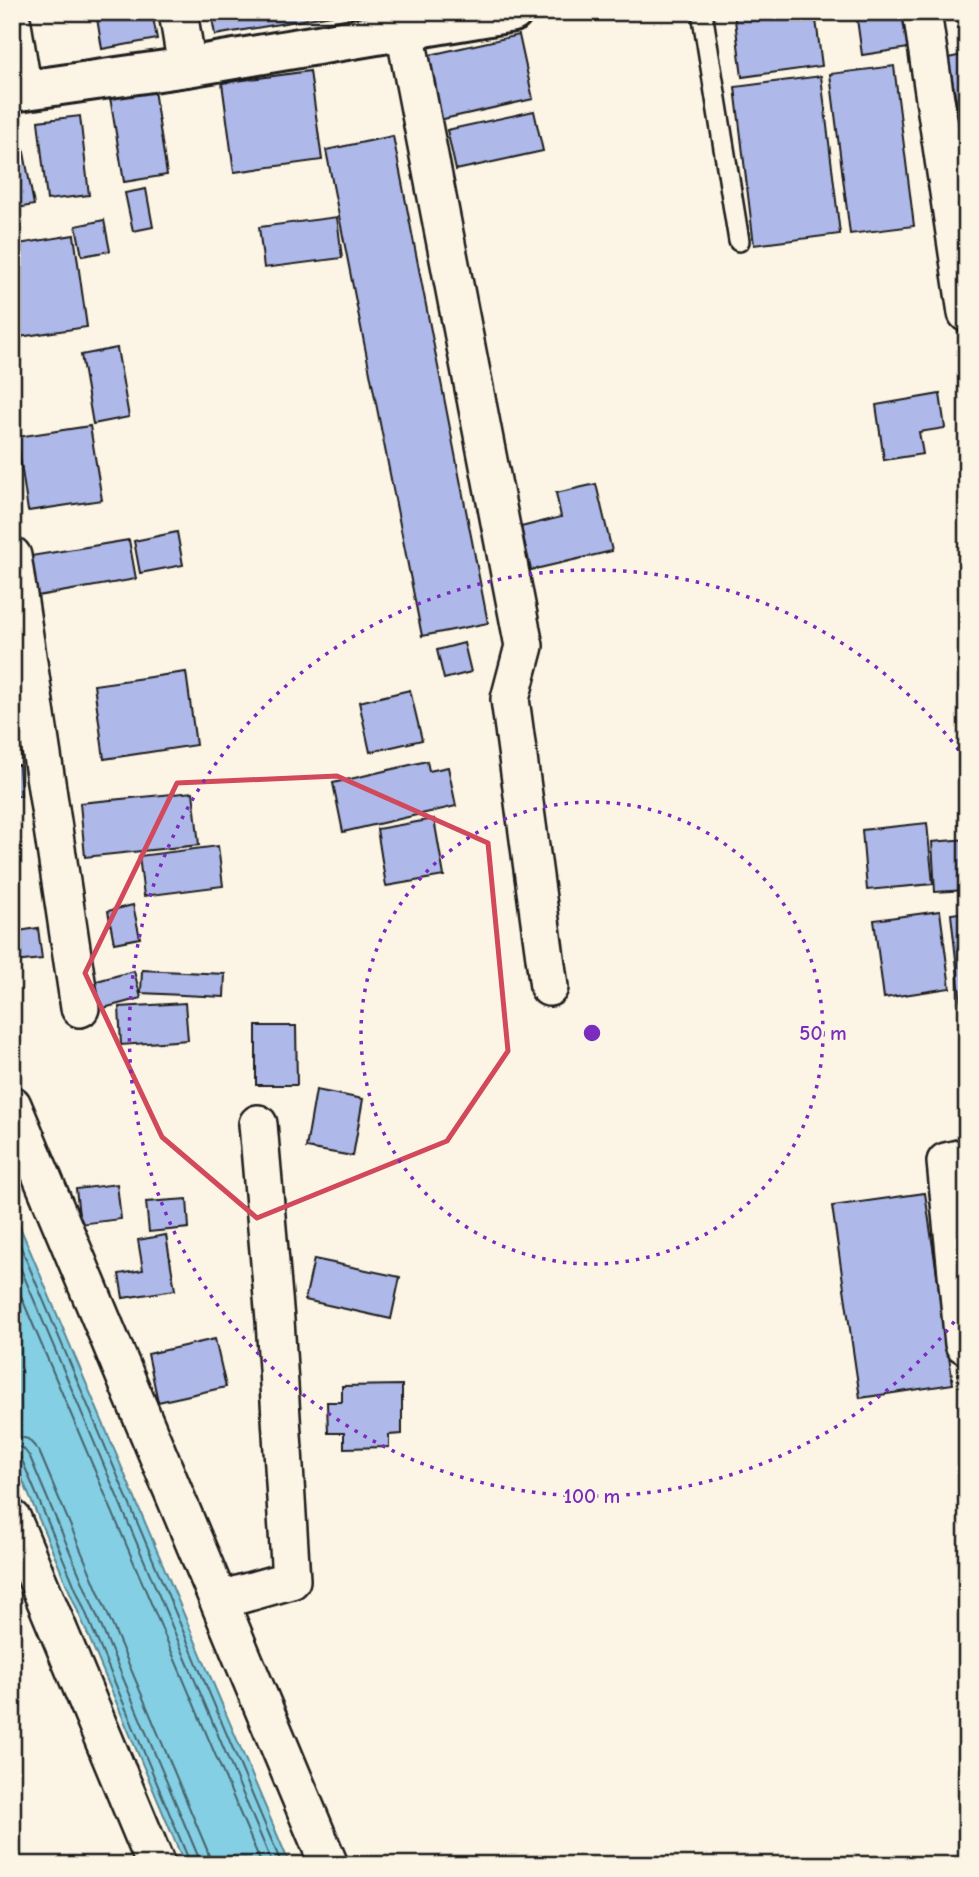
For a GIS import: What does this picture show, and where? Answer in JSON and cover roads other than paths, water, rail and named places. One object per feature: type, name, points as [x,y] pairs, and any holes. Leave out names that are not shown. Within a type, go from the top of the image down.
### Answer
[{"type":"street","points":[[178,12],[187,67]]},
{"type":"street","points":[[12,24],[18,92],[187,67],[385,27],[513,12]]},
{"type":"street","points":[[922,12],[965,300]]},
{"type":"street","points":[[385,27],[524,646],[510,699],[549,987]]},
{"type":"street","points":[[12,556],[80,1009]]},
{"type":"street","points":[[12,1105],[329,1865]]},
{"type":"street","points":[[220,1600],[291,1580],[275,1320],[258,1125]]},
{"type":"street","points":[[964,1344],[946,1161],[967,1157]]},
{"type":"street","points":[[12,1520],[156,1865]]},
{"type":"lane","points":[[702,12],[739,241]]},
{"type":"water","points":[[12,1208],[290,1865],[185,1865],[12,1455]]}]
